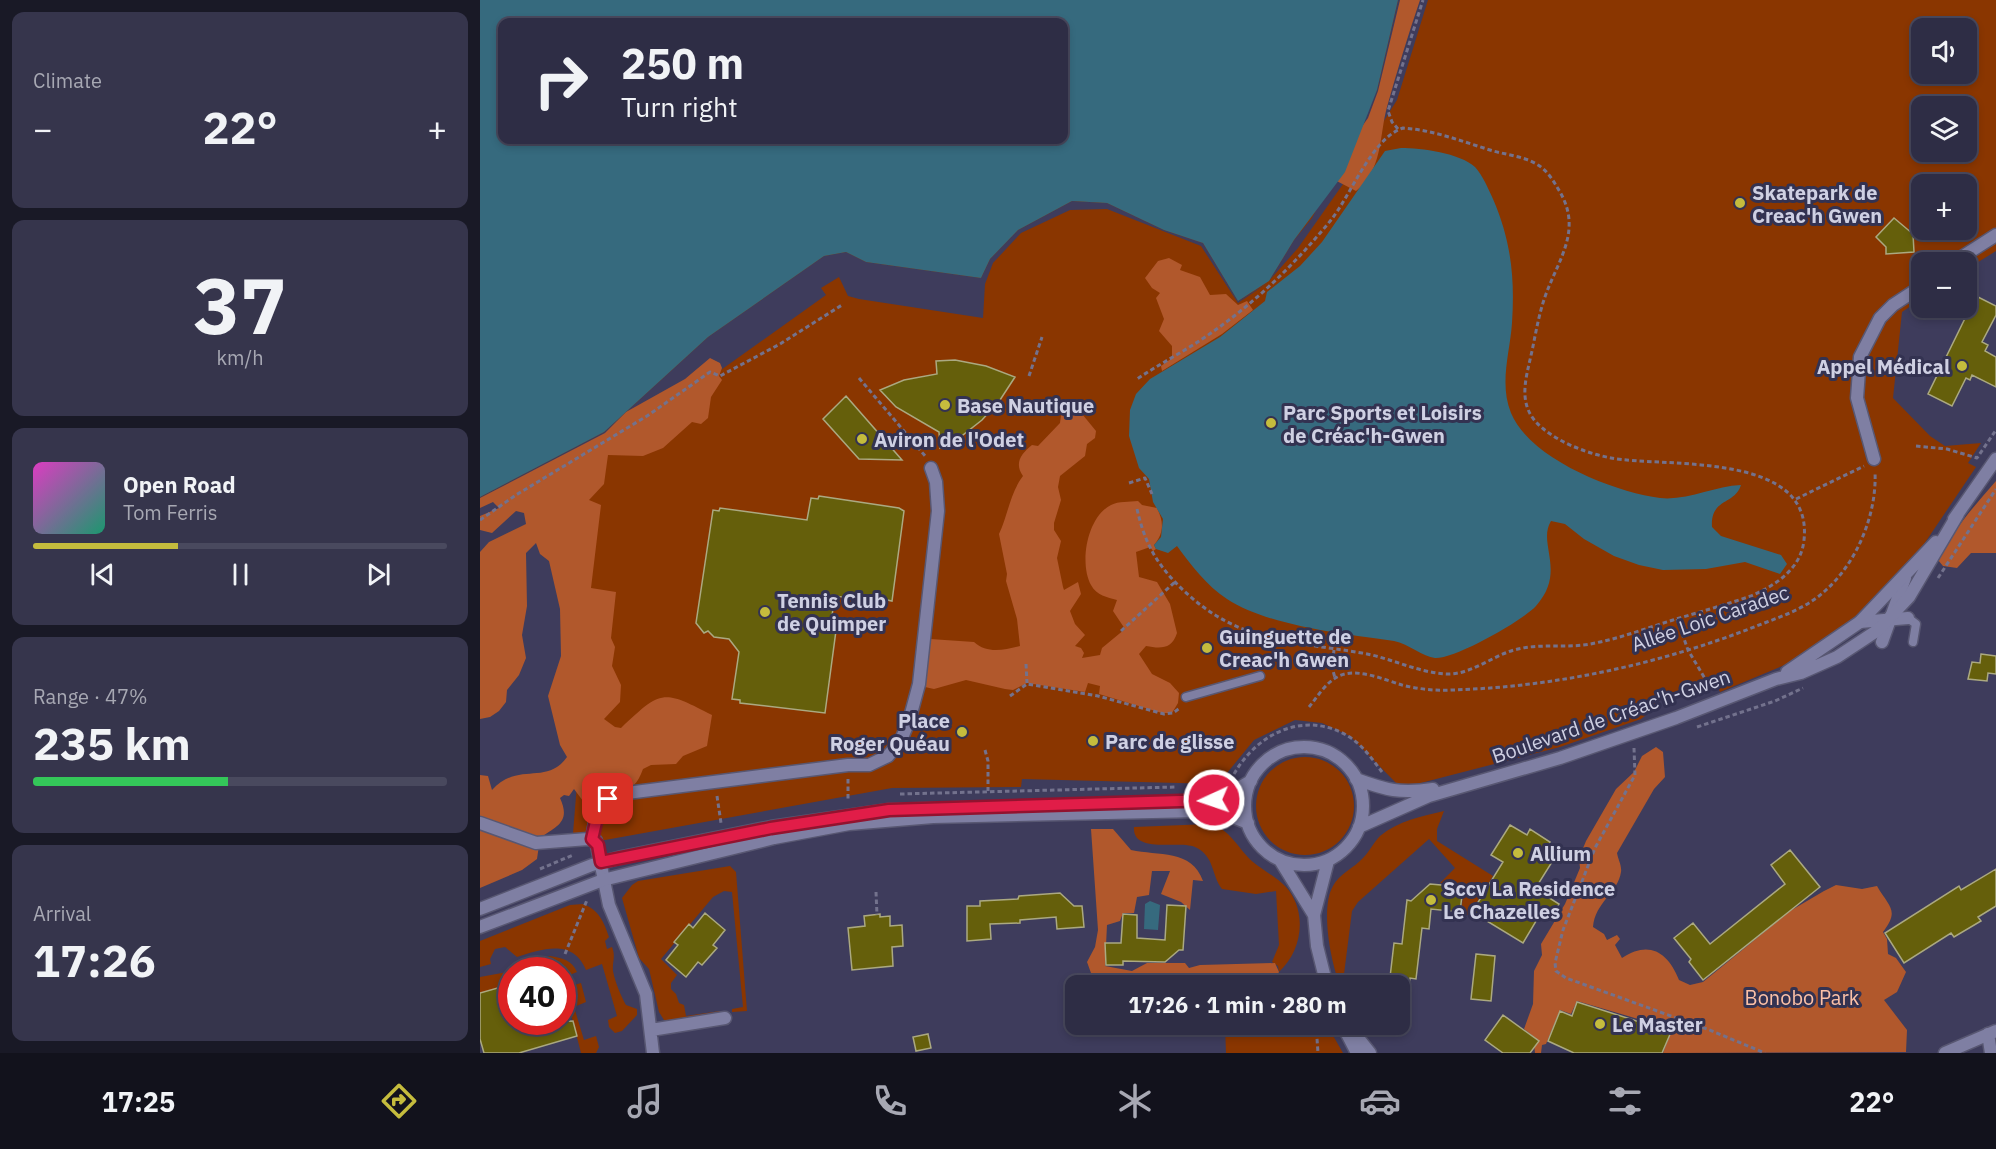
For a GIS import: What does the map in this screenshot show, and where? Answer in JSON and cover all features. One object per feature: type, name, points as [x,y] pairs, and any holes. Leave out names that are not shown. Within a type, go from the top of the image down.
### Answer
[{"type":"street","points":[[1970,252],[1996,235]]},
{"type":"street","points":[[1874,459],[1857,398],[1860,357],[1880,318],[1893,305],[1911,293]]},
{"type":"street","name":"Boulevard de Créac'h-Gwen","points":[[1359,827],[1402,806],[1458,786],[1550,761],[1721,702],[1776,679],[1801,673],[1837,657],[1870,636],[1890,619],[1917,586],[1958,514],[1996,459]]},
{"type":"street","points":[[592,839],[595,820],[603,803],[613,796],[848,765],[869,765],[888,756],[901,740],[912,711],[918,684],[938,511],[936,482],[931,468]]},
{"type":"street","name":"Boulevard de Créac'h-Gwen","points":[[1776,679],[1860,622],[1905,578],[1958,514]]},
{"type":"street","points":[[1882,642],[1905,578]]},
{"type":"street","points":[[1860,622],[1908,618]]},
{"type":"street","points":[[1280,860],[1305,865],[1328,861],[1347,846],[1359,827],[1363,809],[1362,794],[1349,769],[1330,753],[1306,747],[1290,749],[1273,756],[1262,765],[1251,781],[1245,801],[1248,823],[1258,843],[1280,860],[1297,884],[1314,915]]},
{"type":"street","name":"Boulevard de Créac'h-Gwen","points":[[1356,779],[1385,790],[1402,793],[1458,786]]},
{"type":"street","points":[[480,909],[601,862],[846,815],[970,806],[1200,802],[1219,798],[1251,781]]},
{"type":"street","points":[[480,927],[603,880],[796,833],[889,820],[1198,811],[1222,813],[1248,823]]},
{"type":"street","points":[[480,823],[536,843],[592,839],[598,845],[609,905],[644,988],[651,1030],[652,1053]]},
{"type":"street","points":[[1324,975],[1317,946],[1314,915],[1328,861]]},
{"type":"street","points":[[651,1030],[725,1018]]},
{"type":"street","points":[[1945,1053],[1992,1033],[1991,1053]]},
{"type":"street","points":[[1348,1035],[1357,1053]]},
{"type":"street","points":[[1356,1035],[1370,1053]]},
{"type":"lane","points":[[1908,618],[1916,624],[1913,642]]},
{"type":"lane","points":[[1186,697],[1260,676]]},
{"type":"path","points":[[1398,129],[1388,111],[1423,0]]},
{"type":"path","points":[[1137,379],[1209,335],[1266,289],[1331,220],[1379,146],[1398,129],[1409,128],[1436,134],[1526,159],[1549,174],[1564,199],[1570,223],[1567,246],[1543,302],[1524,384],[1525,401],[1529,413],[1541,427],[1568,444],[1611,458],[1674,461],[1732,469],[1780,487],[1796,499],[1804,522],[1804,539],[1801,555],[1792,569],[1774,584],[1751,596],[1593,644],[1515,650],[1451,674],[1423,670],[1374,655],[1279,640],[1230,626],[1194,600],[1175,582],[1146,543],[1137,509]]},
{"type":"path","points":[[480,520],[516,495],[647,416],[710,372],[720,376],[771,350],[842,305]]},
{"type":"path","points":[[1029,376],[1042,337]]},
{"type":"path","points":[[859,378],[923,453],[931,468]]},
{"type":"path","points":[[1916,446],[1947,449],[1977,458],[1996,430]]},
{"type":"path","points":[[1796,499],[1859,469],[1874,459]]},
{"type":"path","name":"Allée Loic Caradec","points":[[1335,678],[1346,674],[1360,674],[1412,687],[1454,690],[1607,671],[1653,662],[1688,651],[1787,614],[1818,597],[1834,582],[1854,555],[1868,519],[1876,482],[1874,459]]},
{"type":"path","points":[[1129,483],[1145,477],[1152,494]]},
{"type":"path","points":[[1936,582],[1996,489]]},
{"type":"path","points":[[1121,631],[1175,582]]},
{"type":"path","points":[[1677,619],[1688,651],[1707,682],[1711,681],[1727,716]]},
{"type":"path","points":[[1309,708],[1335,678],[1332,667],[1334,650]]},
{"type":"path","points":[[1026,664],[1027,684]]},
{"type":"path","points":[[1010,696],[1027,684],[1098,696],[1164,714],[1173,713],[1180,708]]},
{"type":"path","points":[[1229,780],[1249,751],[1264,738],[1282,730],[1308,725],[1328,728],[1352,739],[1388,777]]},
{"type":"path","points":[[1634,748],[1635,775],[1595,848],[1563,930],[1555,963],[1556,971],[1566,978],[1718,1033],[1765,1053]]},
{"type":"path","points":[[985,750],[988,761],[988,791]]},
{"type":"path","points":[[848,765],[848,801]]},
{"type":"path","points":[[715,782],[721,824]]},
{"type":"path","points":[[1154,787],[1178,787]]},
{"type":"path","points":[[565,954],[586,903],[585,886]]},
{"type":"path","points":[[876,892],[877,915]]},
{"type":"path","points":[[1317,1035],[1318,1053]]},
{"type":"shaded area","name":"Parc Sports et Loisirs de Créac'h-Gwen","points":[[1398,0],[1377,90],[1312,218],[1294,240],[1269,281],[1298,248],[1355,167],[1397,100],[1428,0],[1996,0],[1996,251],[1977,263],[1977,252],[1911,252],[1911,306],[1902,312],[1893,398],[1930,436],[1945,446],[1981,443],[1968,463],[1976,467],[1920,550],[1872,605],[1820,647],[1787,664],[1720,692],[1714,680],[1655,702],[1656,707],[1641,719],[1560,747],[1409,786],[1398,785],[1350,736],[1322,723],[1295,720],[1254,740],[1218,784],[1022,779],[1021,787],[892,788],[572,846],[579,759],[567,456],[718,372],[826,295],[821,288],[839,277],[848,296],[983,318],[985,284],[993,263],[1021,233],[1070,210],[1107,209],[1201,246],[1238,303],[1269,282],[1238,301],[1203,243],[1164,230],[1107,203],[1072,201],[1018,230],[990,259],[981,278],[866,262],[846,252],[824,256],[708,337],[604,432],[480,497],[480,184],[1011,144],[1068,144],[1068,22]]},
{"type":"shaded area","points":[[1305,757],[1324,761],[1340,771],[1350,787],[1354,806],[1350,825],[1340,841],[1324,851],[1305,855],[1286,851],[1270,841],[1260,825],[1256,806],[1260,787],[1270,771],[1286,761]]},
{"type":"shaded area","points":[[1444,811],[1437,829],[1437,841],[1493,876],[1469,915],[1461,914],[1464,886],[1440,883],[1455,868],[1429,839],[1358,902],[1352,911],[1344,975],[1337,975],[1330,950],[1327,921],[1329,896],[1333,886],[1363,858],[1380,836],[1394,826]]},
{"type":"shaded area","points":[[1209,824],[1223,830],[1253,862],[1278,879],[1290,892],[1295,902],[1300,923],[1297,944],[1279,972],[1278,966],[1272,962],[1279,945],[1276,891],[1256,894],[1222,889],[1206,855],[1201,851],[1188,845],[1140,841],[1135,835],[1134,827]]},
{"type":"shaded area","points":[[730,866],[736,872],[747,1011],[732,1012],[732,1009],[743,1007],[732,892],[724,891],[713,897],[661,959],[677,975],[671,983],[671,989],[676,994],[679,1003],[684,1005],[686,1016],[720,1011],[721,1014],[673,1023],[664,1020],[659,1012],[649,969],[639,958],[622,898],[638,881]]},
{"type":"shaded area","points":[[583,904],[597,913],[603,922],[609,937],[605,941],[607,949],[612,947],[613,951],[613,971],[618,989],[626,1005],[637,1009],[637,1015],[622,1031],[615,1033],[609,1027],[608,1020],[617,1016],[602,964],[586,970],[573,953],[565,950],[546,949],[517,957],[505,947],[495,949],[490,959],[491,964],[480,967],[480,941],[570,905]]},
{"type":"shaded area","points":[[498,974],[498,988],[480,993],[480,977]]},
{"type":"shaded area","points":[[581,983],[586,1002],[576,1006],[576,985]]},
{"type":"shaded area","points":[[576,1014],[584,1040],[596,1036],[599,1047],[596,1053],[581,1053],[576,1034]]},
{"type":"shaded area","points":[[1225,1035],[1333,1035],[1343,1053],[1226,1053]]},
{"type":"green space","points":[[1400,0],[1420,0],[1384,118],[1376,163],[1365,183],[1356,191],[1327,176],[1368,118],[1378,91]]},
{"type":"green space","points":[[1169,258],[1182,265],[1180,270],[1200,277],[1210,295],[1226,294],[1238,305],[1247,301],[1253,310],[1222,334],[1162,371],[1161,366],[1172,358],[1172,346],[1159,331],[1164,319],[1156,298],[1160,293],[1152,288],[1145,278],[1158,261]]},
{"type":"green space","points":[[710,358],[720,363],[722,368],[719,376],[722,380],[711,397],[708,418],[701,424],[692,422],[663,448],[643,456],[608,455],[604,484],[589,500],[601,505],[591,588],[616,592],[611,638],[615,647],[612,666],[621,685],[620,702],[604,719],[615,727],[621,728],[655,700],[664,697],[672,698],[712,715],[707,746],[683,756],[676,764],[651,765],[643,769],[639,779],[629,789],[610,796],[595,806],[586,805],[574,789],[569,796],[564,795],[560,798],[563,818],[557,826],[540,838],[537,859],[522,870],[480,888],[480,775],[488,776],[492,790],[502,781],[512,777],[550,770],[559,766],[567,757],[560,745],[548,696],[561,656],[560,609],[549,561],[540,554],[536,543],[526,553],[527,606],[522,635],[526,658],[519,675],[507,690],[506,702],[490,717],[480,719],[480,552],[489,542],[526,524],[524,513],[516,511],[492,533],[480,530],[480,516],[499,508],[493,502],[480,508],[480,498],[605,433],[626,412],[685,379]]},
{"type":"green space","points":[[1067,407],[1078,409],[1096,431],[1095,438],[1087,444],[1085,456],[1060,476],[1058,487],[1061,500],[1054,523],[1054,530],[1061,541],[1057,558],[1064,590],[1078,582],[1081,594],[1070,611],[1075,624],[1085,635],[1075,646],[1081,648],[1084,653],[1082,658],[1100,655],[1102,648],[1125,629],[1113,611],[1117,600],[1096,592],[1087,576],[1087,541],[1096,519],[1103,511],[1117,503],[1138,501],[1142,505],[1157,508],[1162,523],[1161,532],[1154,545],[1156,549],[1153,551],[1150,547],[1136,552],[1139,577],[1157,582],[1170,604],[1177,633],[1169,645],[1165,647],[1146,646],[1139,654],[1152,674],[1170,683],[1179,693],[1178,703],[1172,713],[1162,713],[1099,694],[1100,686],[1088,683],[1085,692],[1027,683],[1013,690],[966,680],[934,689],[925,687],[930,639],[974,642],[990,650],[1020,646],[1017,619],[1006,581],[1007,574],[999,534],[1015,490],[1023,476],[1019,467],[1022,455],[1032,445],[1038,446],[1060,423],[1061,415]]},
{"type":"green space","points":[[1996,481],[1996,553],[1971,553],[1957,568],[1943,566],[1938,560],[1950,539]]},
{"type":"green space","name":"Bonobo Park","points":[[1656,747],[1663,752],[1665,777],[1654,789],[1617,853],[1621,870],[1619,879],[1598,911],[1593,927],[1604,934],[1607,940],[1617,935],[1620,939],[1615,945],[1622,958],[1641,950],[1656,952],[1669,962],[1679,980],[1690,985],[1703,982],[1790,911],[1824,891],[1836,885],[1862,889],[1877,886],[1892,913],[1883,932],[1887,939],[1888,954],[1896,958],[1906,972],[1897,992],[1884,1000],[1907,1030],[1906,1052],[1663,1053],[1672,1029],[1577,1001],[1571,1014],[1560,1010],[1546,1044],[1542,1045],[1541,1053],[1535,1053],[1533,1036],[1524,1029],[1533,1004],[1534,971],[1542,955],[1541,944],[1565,904],[1580,868],[1579,858],[1586,841],[1616,789],[1634,772],[1642,756]]},
{"type":"green space","points":[[1091,829],[1113,829],[1131,850],[1183,859],[1198,871],[1203,881],[1193,880],[1190,910],[1181,902],[1161,894],[1170,871],[1152,871],[1149,895],[1137,897],[1134,913],[1123,913],[1120,921],[1107,925],[1105,966],[1132,971],[1147,963],[1185,963],[1189,968],[1200,965],[1275,963],[1279,972],[1277,975],[1091,975],[1087,962],[1095,947],[1098,930]]},
{"type":"water","points":[[480,0],[1398,0],[1377,90],[1345,172],[1294,240],[1269,281],[1238,301],[1203,243],[1164,230],[1107,203],[1072,201],[1018,230],[990,259],[981,278],[866,262],[846,252],[824,256],[708,337],[604,432],[480,497]]},
{"type":"water","points":[[1401,148],[1440,152],[1468,162],[1480,174],[1493,199],[1508,245],[1512,275],[1512,323],[1506,368],[1506,390],[1511,413],[1521,430],[1554,459],[1598,481],[1641,495],[1660,498],[1680,497],[1741,485],[1734,496],[1715,511],[1712,527],[1721,536],[1781,555],[1787,564],[1780,574],[1745,562],[1706,569],[1663,570],[1639,565],[1614,556],[1584,539],[1565,524],[1551,521],[1547,539],[1551,570],[1545,593],[1536,606],[1517,621],[1488,638],[1445,657],[1435,658],[1394,641],[1308,628],[1264,616],[1220,594],[1200,575],[1177,546],[1168,553],[1156,549],[1154,545],[1161,537],[1163,519],[1153,502],[1149,479],[1139,468],[1129,436],[1130,410],[1136,394],[1150,379],[1220,337],[1265,301],[1267,292],[1300,266],[1322,242],[1385,151]]},
{"type":"water","points":[[1150,901],[1160,905],[1158,930],[1144,929],[1145,904]]},
{"type":"building","points":[[1894,218],[1911,232],[1914,252],[1886,254],[1886,247],[1876,237]]},
{"type":"building","points":[[1977,296],[1996,306],[1996,315],[1982,342],[1988,345],[1985,351],[1996,357],[1996,387],[1972,375],[1970,380],[1966,378],[1952,406],[1928,394],[1965,318],[1977,318]]},
{"type":"building","name":"Base Nautique","points":[[955,360],[986,366],[1015,377],[1000,400],[982,420],[959,438],[940,448],[939,432],[896,407],[880,390],[904,380],[937,374],[936,361]]},
{"type":"building","name":"Aviron de l'Odet","points":[[846,396],[902,460],[859,459],[823,419]]},
{"type":"building","name":"Tennis Club de Quimper","points":[[819,496],[899,508],[904,511],[892,601],[887,600],[887,603],[835,596],[831,622],[837,623],[825,713],[740,703],[740,700],[732,699],[739,652],[729,639],[714,637],[708,631],[704,633],[696,623],[713,510],[719,511],[720,508],[807,520],[811,498],[818,499]]},
{"type":"building","points":[[1981,654],[1996,656],[1996,674],[1988,673],[1987,681],[1968,679],[1972,662],[1980,663]]},
{"type":"building","points":[[1510,825],[1527,835],[1530,829],[1550,842],[1542,855],[1552,862],[1535,889],[1559,904],[1551,917],[1542,911],[1523,943],[1472,912],[1503,862],[1491,855]]},
{"type":"building","points":[[1790,850],[1820,887],[1703,980],[1689,962],[1691,959],[1674,938],[1693,923],[1710,944],[1785,884],[1771,865]]},
{"type":"building","points":[[1996,869],[1996,906],[1978,917],[1981,921],[1954,937],[1951,933],[1904,963],[1885,933],[1959,886],[1961,890]]},
{"type":"building","points":[[1430,884],[1463,887],[1460,912],[1431,909],[1429,929],[1422,928],[1416,979],[1410,978],[1410,975],[1390,975],[1394,943],[1402,944],[1407,900],[1411,901]]},
{"type":"building","points":[[1060,893],[1074,906],[1082,906],[1084,927],[1057,929],[1056,917],[1020,920],[1020,923],[990,924],[991,939],[967,941],[967,906],[980,906],[980,901]]},
{"type":"building","points":[[1167,905],[1186,906],[1183,950],[1179,950],[1165,962],[1123,961],[1123,965],[1106,965],[1105,943],[1121,943],[1123,914],[1137,915],[1137,938],[1165,940]]},
{"type":"building","points":[[705,913],[725,930],[713,945],[717,948],[702,965],[698,962],[686,977],[666,960],[678,945],[674,942],[689,924],[693,928]]},
{"type":"building","points":[[880,914],[880,917],[890,916],[890,926],[902,925],[903,946],[892,947],[893,966],[852,970],[848,928],[865,926],[864,916]]},
{"type":"building","points":[[1476,954],[1495,956],[1491,1001],[1471,999]]},
{"type":"building","points":[[498,988],[498,1035],[576,1035],[576,1032],[577,1036],[519,1053],[484,1053],[480,1039],[480,993]]},
{"type":"building","name":"Le Master","points":[[1577,1002],[1671,1032],[1662,1053],[1574,1053],[1548,1041],[1560,1011],[1572,1016]]},
{"type":"building","points":[[1503,1015],[1539,1041],[1530,1053],[1503,1053],[1485,1040]]},
{"type":"building","points":[[928,1034],[931,1048],[916,1051],[913,1037]]},
{"type":"place","name":"Skatepark de Creac'h Gwen","points":[[1740,203]]},
{"type":"place","name":"Appel Médical","points":[[1962,366]]},
{"type":"place","name":"Base Nautique","points":[[945,405]]},
{"type":"place","name":"Parc Sports et Loisirs de Créac'h-Gwen","points":[[1271,423]]},
{"type":"place","name":"Aviron de l'Odet","points":[[862,439]]},
{"type":"place","name":"Tennis Club de Quimper","points":[[765,612]]},
{"type":"place","name":"Guinguette de Creac'h Gwen","points":[[1207,648]]},
{"type":"place","name":"Place Roger Quéau","points":[[962,732]]},
{"type":"place","name":"Parc de glisse","points":[[1093,741]]},
{"type":"place","name":"Allium","points":[[1518,853]]},
{"type":"place","name":"Sccv La Residence Le Chazelles","points":[[1431,900]]},
{"type":"place","name":"Le Master","points":[[1600,1024]]},
{"type":"route","points":[[608,799],[599,809],[592,839],[598,845],[601,862],[836,816],[889,810],[1214,800]]}]
